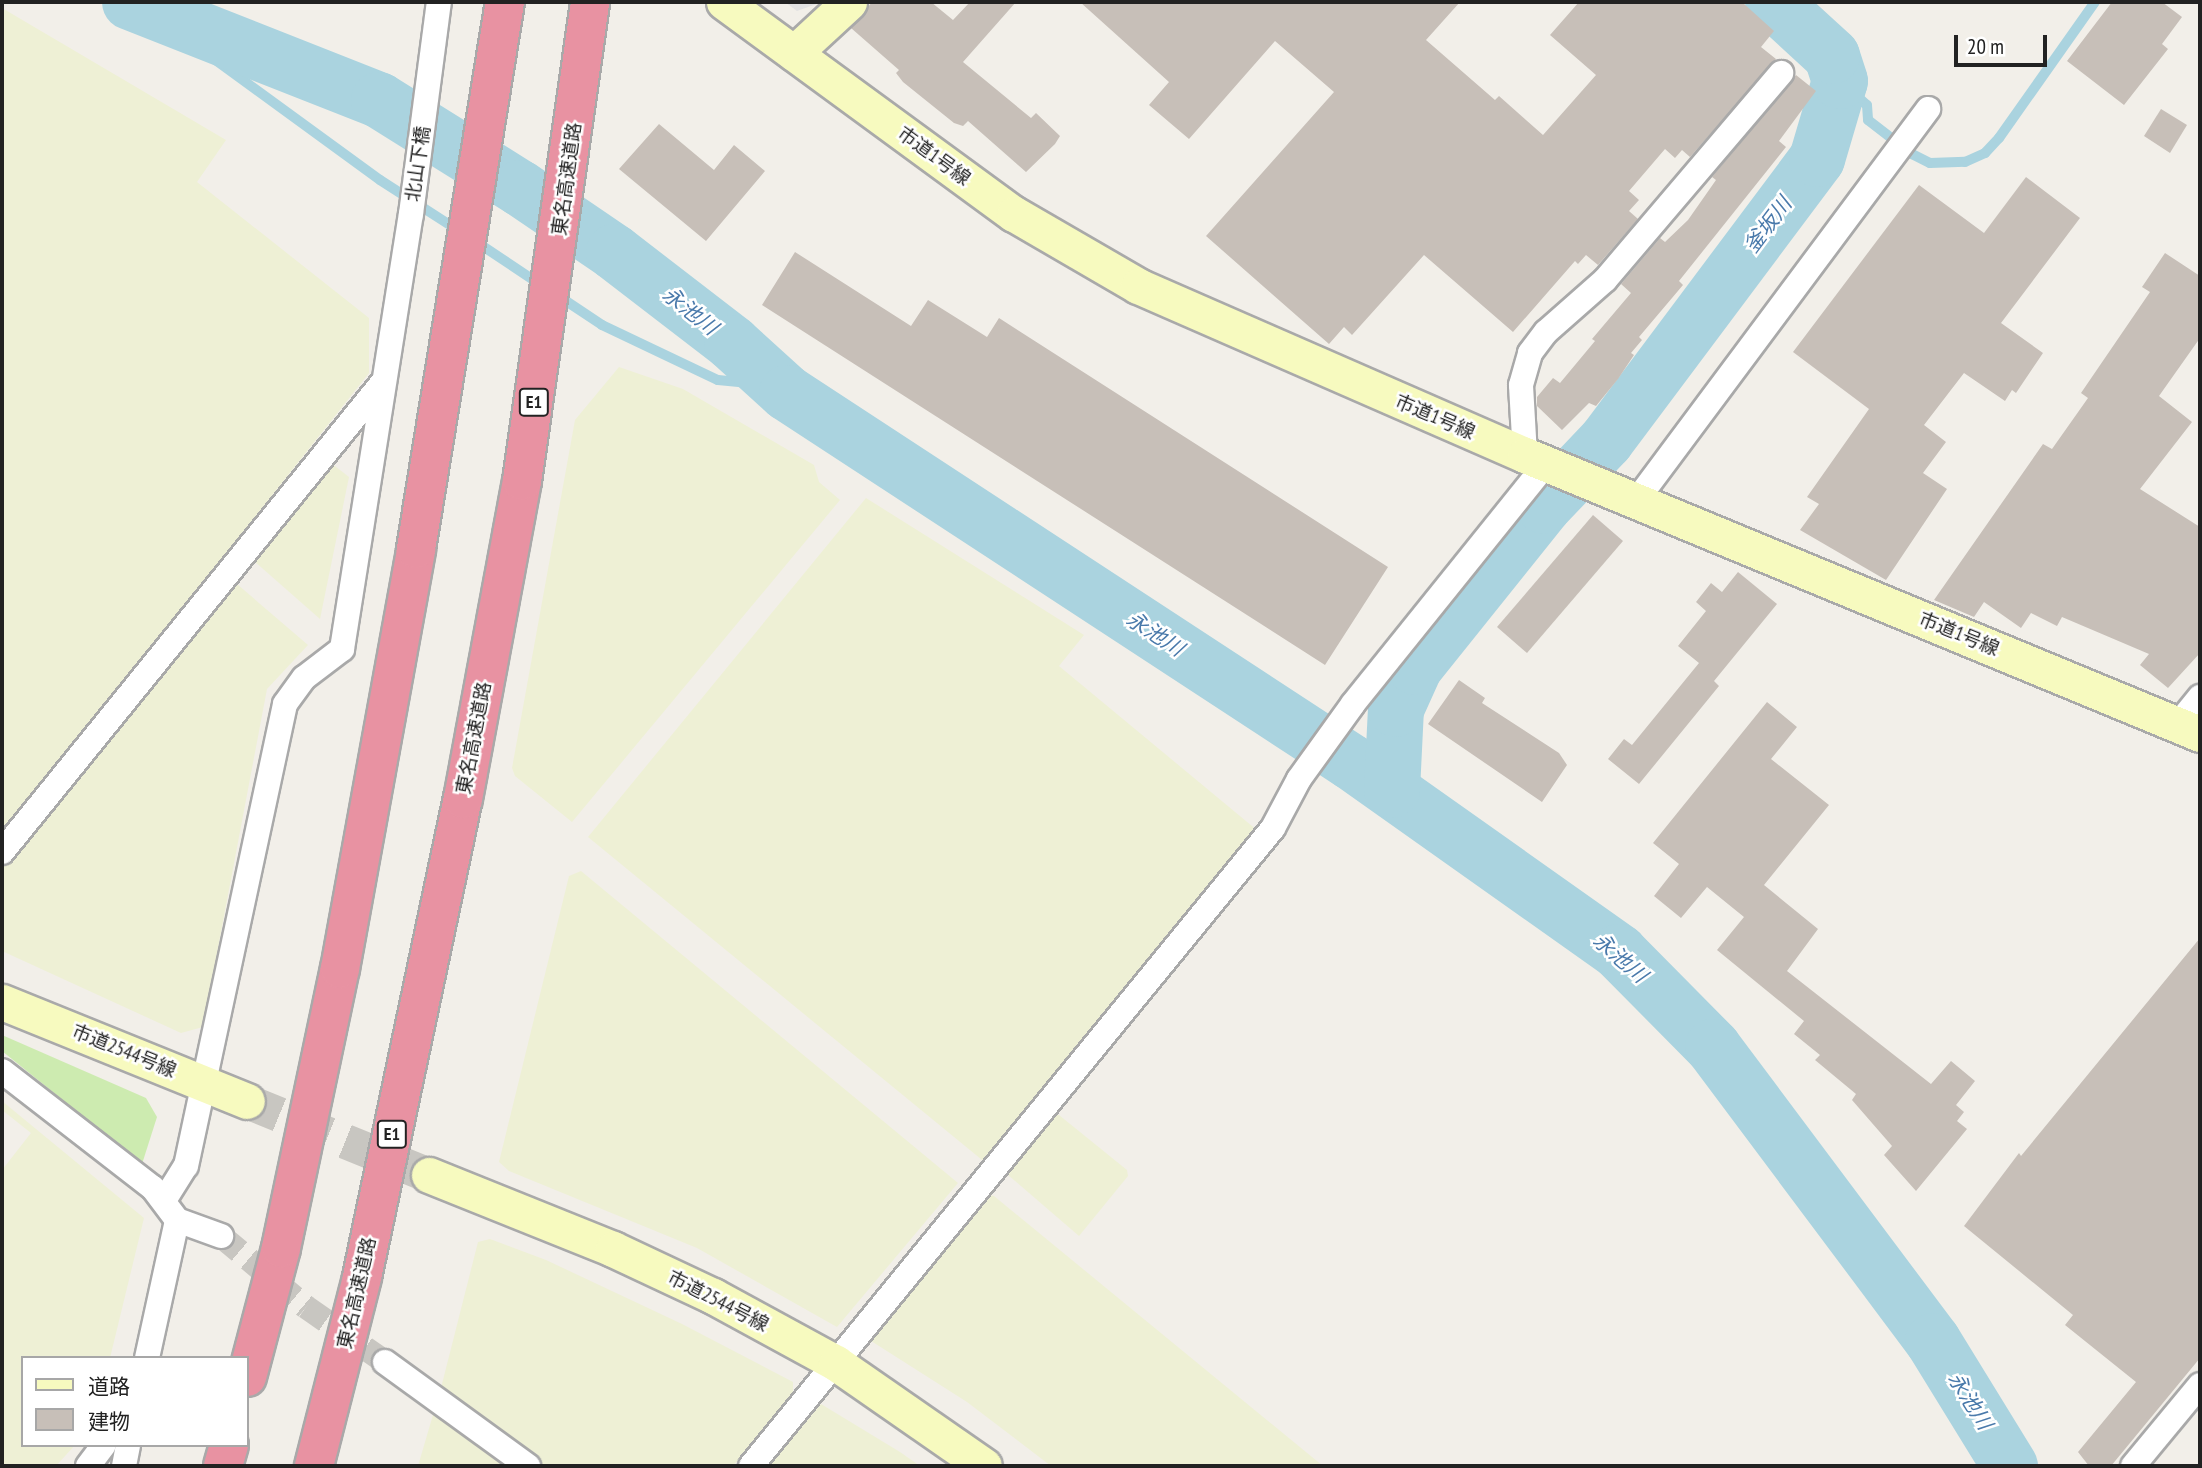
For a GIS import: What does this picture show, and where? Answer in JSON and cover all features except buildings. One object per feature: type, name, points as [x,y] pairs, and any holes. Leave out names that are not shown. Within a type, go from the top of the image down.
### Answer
[{"type":"highway","points":[[248,1373],[286,1222],[382,744],[505,2]]},
{"type":"highway","name":"東名高速道路","points":[[314,1466],[362,1277],[463,799],[522,481],[590,2]]},
{"type":"highway","points":[[223,1466],[228,1447]]},
{"type":"street","name":"北山下橋","points":[[204,1084],[285,704],[304,678],[342,649],[411,214],[439,2]]},
{"type":"street","name":"市道1号線","points":[[724,2],[1014,214],[1080,255],[1260,343],[2189,729]]},
{"type":"street","points":[[794,53],[849,2]]},
{"type":"street","points":[[751,1466],[1273,828],[1304,771],[1544,463],[1521,385],[1530,353],[1546,332],[1605,280],[1781,73]]},
{"type":"street","points":[[1636,501],[1928,109]]},
{"type":"street","points":[[2,852],[383,382]]},
{"type":"street","points":[[2189,729],[2200,697]]},
{"type":"street","name":"市道2544号線","points":[[2,1002],[247,1101]]},
{"type":"street","points":[[2,1071],[171,1210],[221,1237]]},
{"type":"street","points":[[147,1356],[171,1210],[186,1166],[204,1084]]},
{"type":"street","name":"市道2544号線","points":[[429,1175],[625,1255],[713,1296],[836,1363],[984,1466]]},
{"type":"street","points":[[385,1362],[527,1466]]},
{"type":"street","points":[[2133,1466],[2200,1385]]},
{"type":"street","points":[[88,1466],[102,1447]]},
{"type":"street","points":[[124,1466],[128,1447]]},
{"type":"green space","points":[[2,8],[226,140],[197,182],[369,318],[369,373],[216,566],[308,645],[267,689],[203,1027],[181,1033],[2,951]]},
{"type":"green space","points":[[619,367],[683,389],[814,465],[819,482],[840,500],[572,822],[515,776],[512,768],[575,420]]},
{"type":"green space","points":[[331,463],[349,477],[320,619],[253,560]]},
{"type":"green space","points":[[866,498],[1084,635],[1059,666],[1258,831],[987,1164],[588,837]]},
{"type":"green space","points":[[581,871],[958,1183],[837,1327],[697,1248],[509,1171],[499,1162],[569,876]]},
{"type":"green space","points":[[2,1035],[146,1098],[157,1117],[142,1164],[2,1051]]},
{"type":"green space","points":[[2,1101],[144,1218],[110,1356],[21,1356],[21,1447],[73,1447],[56,1466],[2,1466],[2,1170],[31,1133],[2,1110]]},
{"type":"green space","points":[[1054,1115],[1059,1115],[1127,1170],[1128,1176],[1079,1236],[1008,1175]]},
{"type":"green space","points":[[989,1195],[994,1196],[1323,1466],[1051,1466],[967,1402],[868,1339]]},
{"type":"green space","points":[[490,1239],[546,1260],[682,1324],[793,1382],[793,1392],[733,1466],[539,1466],[441,1388],[478,1242]]},
{"type":"green space","points":[[821,1404],[900,1452],[920,1466],[769,1466]]},
{"type":"green space","points":[[435,1408],[511,1466],[418,1466]]},
{"type":"shaded area","points":[[785,2],[822,2],[797,11]]},
{"type":"waterway","name":"永池川","points":[[130,2],[379,100],[520,188],[614,252],[732,343],[787,393],[1351,762],[1619,952],[1713,1047],[1933,1341],[2010,1466]]},
{"type":"waterway","name":"釜坂川","points":[[1392,790],[1396,709],[1415,667],[1544,506],[1606,441],[1817,159],[1840,81],[1832,56],[1773,2]]},
{"type":"waterway","points":[[1840,81],[1867,105],[1868,120],[1912,154],[1930,163],[1965,162],[1985,153],[1999,138],[2095,2]]},
{"type":"waterway","points":[[151,13],[380,180],[459,231]]},
{"type":"waterway","points":[[475,241],[541,285]]},
{"type":"waterway","points":[[557,295],[602,325],[718,380],[778,386]]},
{"type":"tunnel","points":[[247,1101],[429,1175]]},
{"type":"tunnel","points":[[221,1236],[306,1307],[385,1362]]}]
